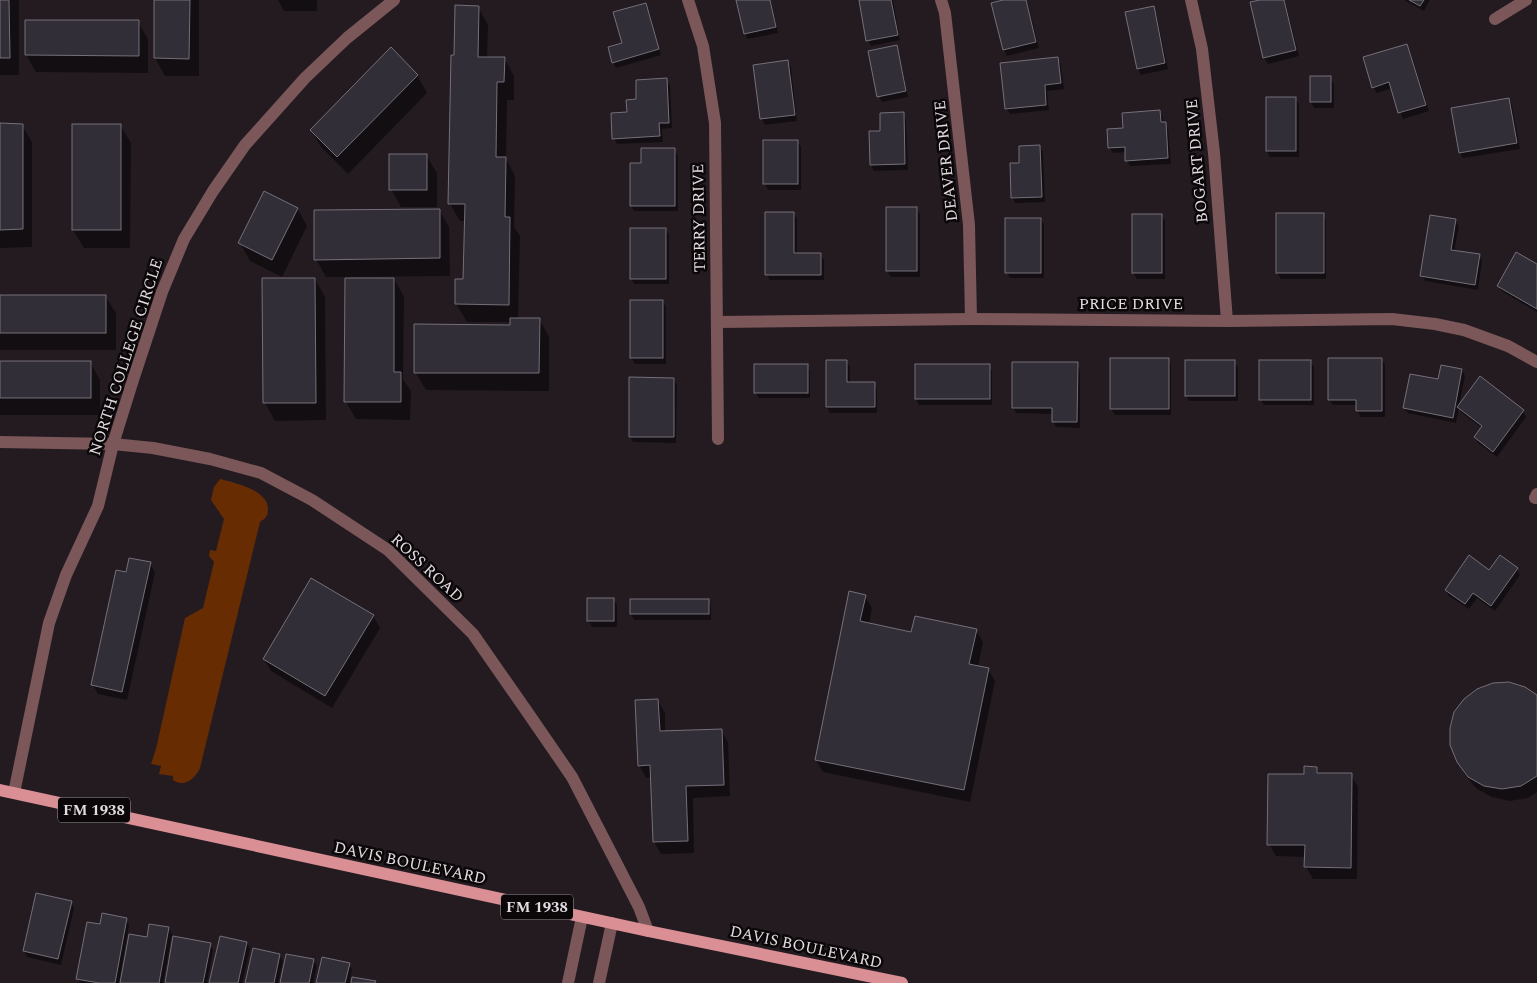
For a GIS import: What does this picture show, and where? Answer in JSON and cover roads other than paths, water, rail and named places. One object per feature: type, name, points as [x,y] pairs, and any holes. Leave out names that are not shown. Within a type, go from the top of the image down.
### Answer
[{"type":"main road","name":"DAVIS BOULEVARD","points":[[0,790],[582,917],[902,983]]},
{"type":"street","name":"NORTH COLLEGE CIRCLE","points":[[14,793],[49,624],[66,575],[98,506],[113,444],[164,286],[184,239],[212,191],[245,145],[305,78],[346,38],[394,0]]},
{"type":"street","name":"TERRY DRIVE","points":[[688,0],[703,46],[715,123],[718,438]]},
{"type":"street","name":"DEAVER DRIVE","points":[[941,0],[946,14],[969,225],[971,319]]},
{"type":"street","name":"BOGART DRIVE","points":[[1191,0],[1202,49],[1214,153],[1227,321]]},
{"type":"street","points":[[1495,19],[1526,0]]},
{"type":"street","name":"PRICE DRIVE","points":[[717,322],[971,319],[1227,321],[1392,319],[1435,324],[1464,330],[1508,346],[1537,362]]},
{"type":"street","name":"ROSS ROAD","points":[[0,442],[113,444],[152,448],[194,455],[261,473],[312,500],[388,550],[473,634],[534,721],[572,777],[639,907],[648,931]]},
{"type":"street","points":[[568,983],[582,917]]},
{"type":"street","points":[[599,983],[612,923]]}]
